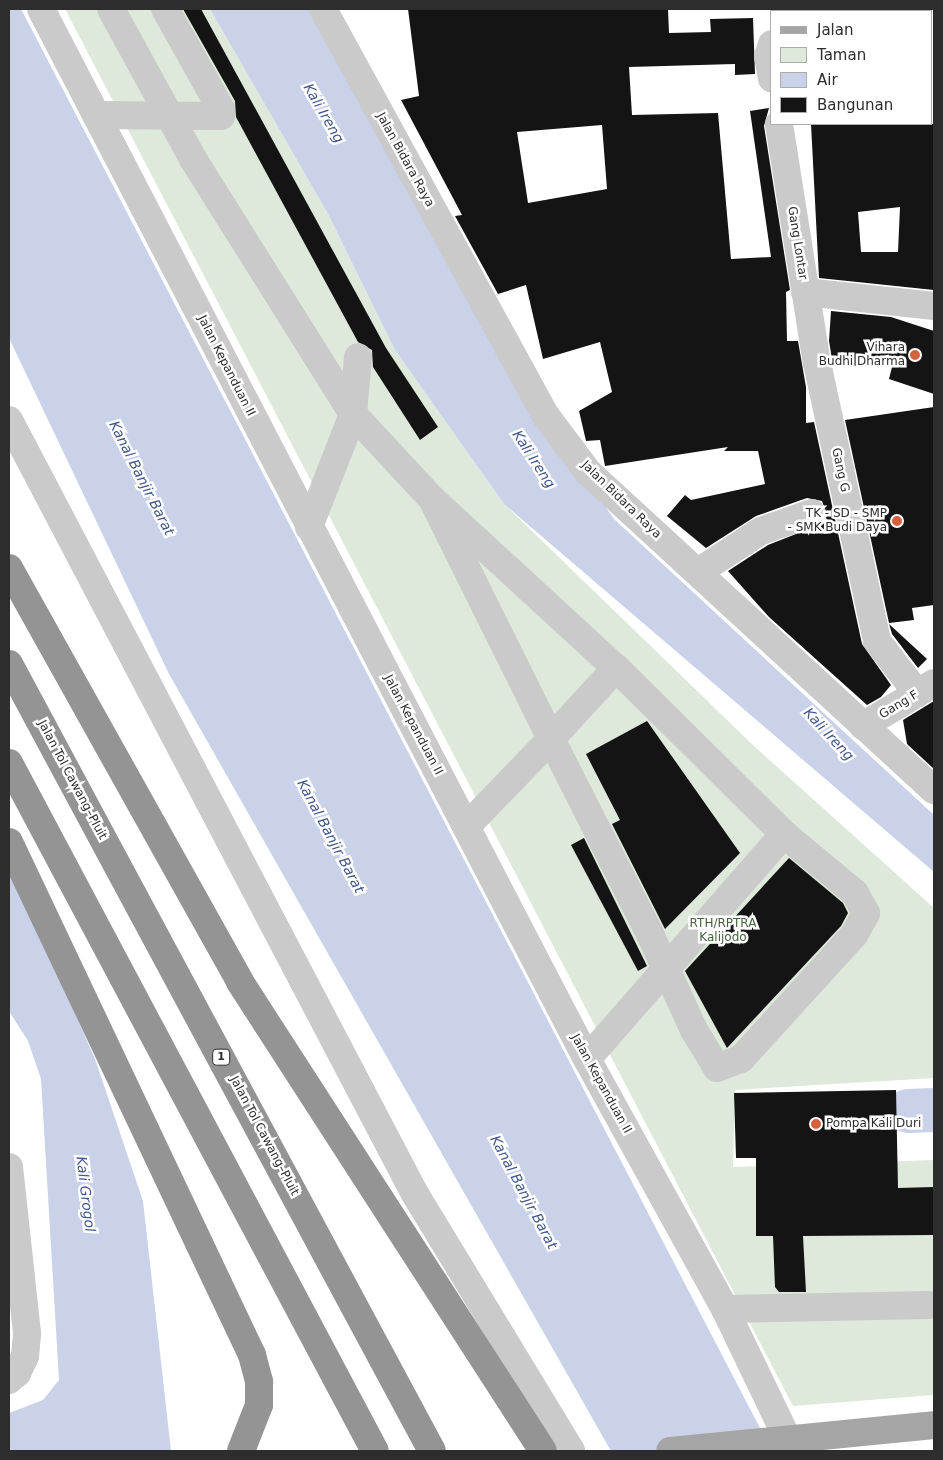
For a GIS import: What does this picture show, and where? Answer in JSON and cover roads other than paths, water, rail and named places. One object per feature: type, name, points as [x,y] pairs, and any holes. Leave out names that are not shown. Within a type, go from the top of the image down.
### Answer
[{"type":"highway","points":[[9,568],[240,982],[543,1451]]},
{"type":"highway","name":"Jalan Tol Cawang–Pluit","points":[[9,664],[432,1451]]},
{"type":"highway","points":[[9,763],[375,1451]]},
{"type":"highway","points":[[9,842],[109,1049],[256,1369],[259,1405],[241,1451]]},
{"type":"main road","points":[[670,1451],[934,1425]]},
{"type":"street","name":"Jalan Kepanduan II","points":[[41,9],[587,1059],[725,1309],[785,1441]]},
{"type":"street","points":[[111,9],[170,115],[353,414],[432,499],[616,668],[784,834],[862,900],[866,913],[854,935],[741,1059],[723,1068],[717,1068],[706,1054],[432,499]]},
{"type":"street","points":[[96,114],[219,118],[222,112],[165,9]]},
{"type":"street","name":"Jalan Bidara Raya","points":[[323,9],[546,416],[588,472],[934,790]]},
{"type":"street","points":[[770,50],[768,56],[770,68]]},
{"type":"street","name":"Gang Lontar","points":[[779,125],[805,292],[934,306]]},
{"type":"street","name":"Gang G","points":[[805,292],[877,640],[926,688]]},
{"type":"street","points":[[309,526],[353,414],[358,357]]},
{"type":"street","points":[[9,420],[415,1194],[571,1451]]},
{"type":"street","points":[[698,572],[761,531],[812,513]]},
{"type":"street","points":[[466,827],[616,668]]},
{"type":"street","name":"Gang F","points":[[863,726],[926,688]]},
{"type":"street","points":[[587,1059],[784,834]]},
{"type":"street","points":[[9,1167],[27,1334],[25,1356],[17,1373],[9,1380]]},
{"type":"street","points":[[725,1309],[929,1305]]},
{"type":"water","name":"Kanal Banjir Barat","points":[[9,9],[21,9],[772,1451],[611,1451],[169,674],[9,338]]},
{"type":"water","name":"Kali Ireng","points":[[210,9],[310,9],[519,382],[614,519],[934,815],[934,872],[504,504],[395,350],[328,214]]},
{"type":"water","name":"Kali Grogol","points":[[9,863],[95,1059],[143,1201],[171,1451],[9,1451],[9,1413],[43,1400],[59,1380],[41,1079],[28,1041],[9,1011]]},
{"type":"waterway","points":[[908,1111],[934,1110]]},
{"type":"place","name":"Vihara Budhi Dharma","points":[[915,355]]},
{"type":"place","name":"TK - SD - SMP - SMK Budi Daya","points":[[897,521]]},
{"type":"place","name":"Pompa Kali Duri","points":[[816,1124]]},
{"type":"park label","name":"RTH/RPTRA Kalijodo","points":[[723,931]]}]
